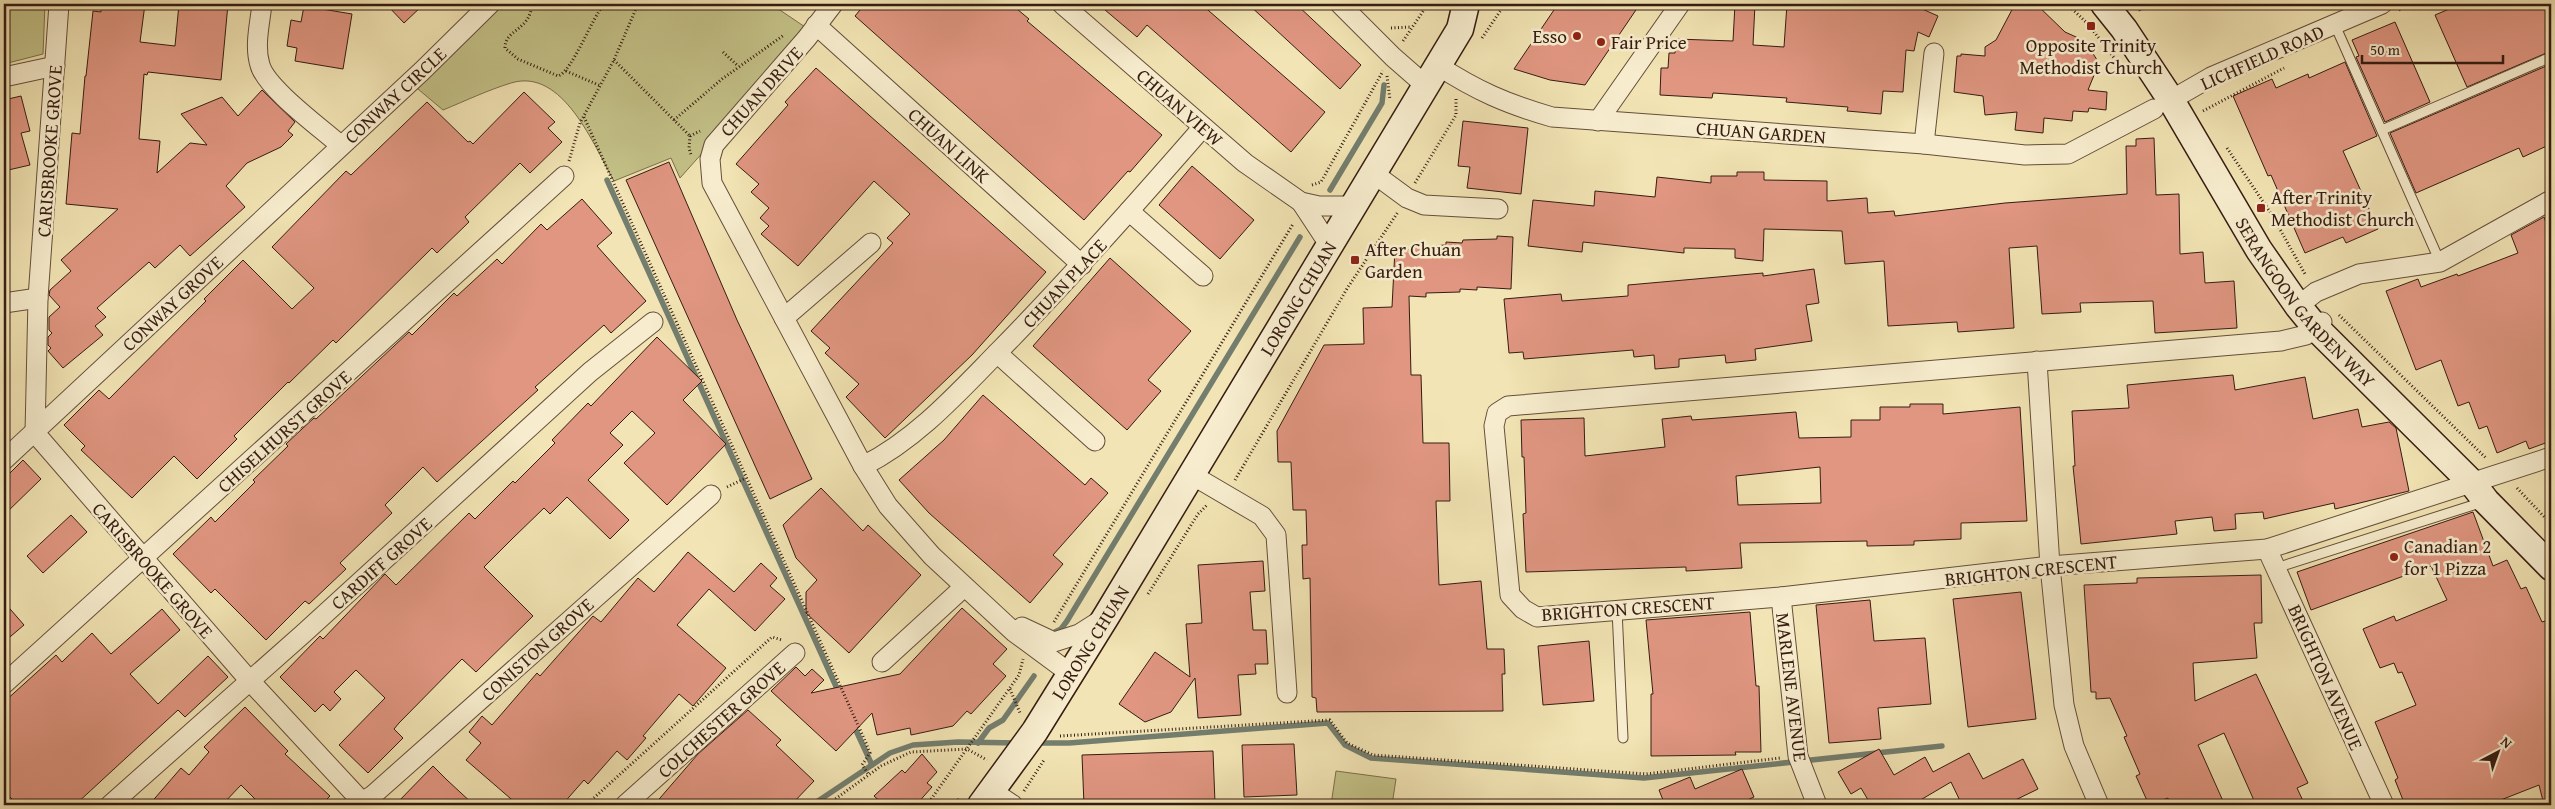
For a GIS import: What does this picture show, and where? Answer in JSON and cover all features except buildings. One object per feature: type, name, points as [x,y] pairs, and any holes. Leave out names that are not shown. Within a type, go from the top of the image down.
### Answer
[{"type":"street","name":"CARISBROOKE GROVE","points":[[59,4],[38,298],[35,433],[250,681],[361,804]]},
{"type":"street","name":"CONWAY CIRCLE","points":[[262,4],[258,51],[262,72],[279,92],[340,146],[422,71],[490,4]]},
{"type":"street","name":"CHUAN DRIVE","points":[[833,4],[812,32],[720,136],[714,145],[710,159],[712,183],[863,466],[888,506],[964,587],[1014,632],[1071,674]]},
{"type":"street","name":"CHUAN VIEW","points":[[1063,4],[1245,163],[1300,203],[1330,246]]},
{"type":"street","name":"CHUAN GARDEN","points":[[1340,4],[1389,62],[1552,117],[1924,144],[2025,155],[2068,154],[2168,102]]},
{"type":"street","name":"LORONG CHUAN","points":[[1001,800],[1017,758],[1027,723],[1071,674],[1107,616],[1460,29],[1466,4]]},
{"type":"street","name":"LORONG CHUAN","points":[[1460,29],[1478,15],[1486,4]]},
{"type":"street","points":[[1598,121],[1680,4]]},
{"type":"street","name":"SERANGOON GARDEN WAY","points":[[2104,4],[2124,29],[2259,250],[2301,303],[2319,325],[2483,488],[2551,567]]},
{"type":"street","name":"SERANGOON GARDEN WAY","points":[[2118,4],[2134,22],[2168,102]]},
{"type":"street","name":"LICHFIELD ROAD","points":[[2168,102],[2211,77],[2382,4]]},
{"type":"street","name":"CHUAN LINK","points":[[812,32],[1082,265]]},
{"type":"street","points":[[1924,144],[1934,53]]},
{"type":"street","points":[[4,77],[55,66]]},
{"type":"street","name":"CHUAN PLACE","points":[[863,466],[903,440],[956,396],[1082,265],[1203,127]]},
{"type":"street","name":"CONWAY GROVE","points":[[4,460],[340,146]]},
{"type":"street","points":[[1373,173],[1407,198],[1424,205],[1498,209]]},
{"type":"street","name":"CHISELHURST GROVE","points":[[4,684],[564,176]]},
{"type":"street","points":[[2301,303],[2359,274],[2440,262],[2551,200]]},
{"type":"street","name":"CHUAN VIEW","points":[[1300,203],[1319,206],[1354,206]]},
{"type":"street","points":[[1129,211],[1203,276]]},
{"type":"street","points":[[784,318],[871,243]]},
{"type":"street","points":[[4,303],[38,298]]},
{"type":"street","name":"CARDIFF GROVE","points":[[110,805],[250,681],[590,372],[653,322]]},
{"type":"street","name":"BRIGHTON CRESCENT","points":[[2319,325],[2296,339],[2281,341],[1508,406],[1497,413],[1494,426],[1510,595],[1523,609],[1537,617],[1781,597],[2050,566],[2267,548],[2483,488],[2551,457]]},
{"type":"street","points":[[997,354],[1095,441]]},
{"type":"street","points":[[2037,361],[2050,566],[2064,705],[2074,746],[2099,805]]},
{"type":"street","points":[[1192,475],[1262,516],[1276,535],[1287,693]]},
{"type":"street","name":"SERANGOON GARDEN WAY","points":[[2483,488],[2551,542]]},
{"type":"street","name":"CONISTON GROVE","points":[[361,804],[711,495]]},
{"type":"street","name":"BRIGHTON AVENUE","points":[[2267,548],[2384,805]]},
{"type":"street","points":[[882,662],[964,587]]},
{"type":"street","name":"MARLENE AVENUE","points":[[1781,597],[1799,757],[1817,805]]},
{"type":"street","points":[[994,614],[1006,617],[1031,632],[1054,642],[1079,634],[1107,616]]},
{"type":"street","name":"COLCHESTER GROVE","points":[[625,805],[795,653]]},
{"type":"lane","points":[[2335,25],[2440,262]]},
{"type":"lane","points":[[2382,130],[2551,57]]},
{"type":"lane","points":[[2276,568],[2483,488]]},
{"type":"lane","points":[[1617,610],[1623,738]]},
{"type":"path","points":[[532,4],[528,21],[505,41],[506,51],[518,59],[554,75],[561,75],[566,71],[588,27],[604,4]]},
{"type":"path","points":[[564,176],[584,117],[614,60],[638,4]]},
{"type":"path","points":[[1051,627],[1300,203],[1321,182],[1389,62],[1428,4]]},
{"type":"path","points":[[674,120],[738,66],[784,35],[812,32]]},
{"type":"path","points":[[722,52],[738,66]]},
{"type":"path","points":[[614,60],[690,136],[689,148],[692,156]]},
{"type":"path","points":[[1386,108],[1390,100],[1389,62]]},
{"type":"path","points":[[566,71],[601,86]]},
{"type":"path","points":[[584,117],[870,753],[862,765],[869,774]]},
{"type":"path","points":[[1143,602],[1198,514],[1236,479],[1348,287],[1407,198]]},
{"type":"path","points":[[734,483],[746,478]]},
{"type":"path","points":[[586,805],[772,637],[779,638],[795,653]]},
{"type":"path","points":[[812,641],[818,637]]},
{"type":"path","points":[[928,805],[1019,675],[1024,654]]},
{"type":"path","points":[[1010,689],[1027,723]]},
{"type":"path","points":[[1065,728],[1060,736],[1330,720],[1347,743],[1373,755],[1646,774],[1799,757]]},
{"type":"path","points":[[827,805],[869,774],[911,752],[967,749],[987,760]]},
{"type":"path","points":[[1001,800],[1047,756]]},
{"type":"shaded area","points":[[4,4],[45,4],[43,54],[4,64]]},
{"type":"shaded area","points":[[497,4],[771,4],[811,31],[680,178],[671,158],[614,181],[586,130],[574,113],[561,98],[546,87],[530,81],[511,83],[443,110],[412,84]]},
{"type":"shaded area","points":[[1336,771],[1396,779],[1392,805],[1331,805]]},
{"type":"waterway","points":[[1330,190],[1382,103],[1384,85]]},
{"type":"waterway","points":[[607,180],[839,693]]},
{"type":"waterway","points":[[1055,632],[1061,629],[1067,621],[1300,237]]},
{"type":"waterway","points":[[978,743],[989,728],[1003,720],[1034,676]]},
{"type":"waterway","points":[[1037,743],[1069,743],[1328,723],[1345,745],[1371,758],[1644,778],[1942,746]]},
{"type":"waterway","points":[[853,724],[872,765]]},
{"type":"waterway","points":[[812,805],[890,753],[913,745],[958,742],[1018,743]]},
{"type":"place","name":"Opposite Trinity Methodist Church","points":[[2091,26]]},
{"type":"place","name":"Esso","points":[[1577,36]]},
{"type":"place","name":"Fair Price","points":[[1601,42]]},
{"type":"place","name":"After Trinity Methodist Church","points":[[2261,208]]},
{"type":"place","name":"After Chuan Garden","points":[[1355,260]]},
{"type":"place","name":"Canadian 2 for 1 Pizza","points":[[2394,557]]}]
